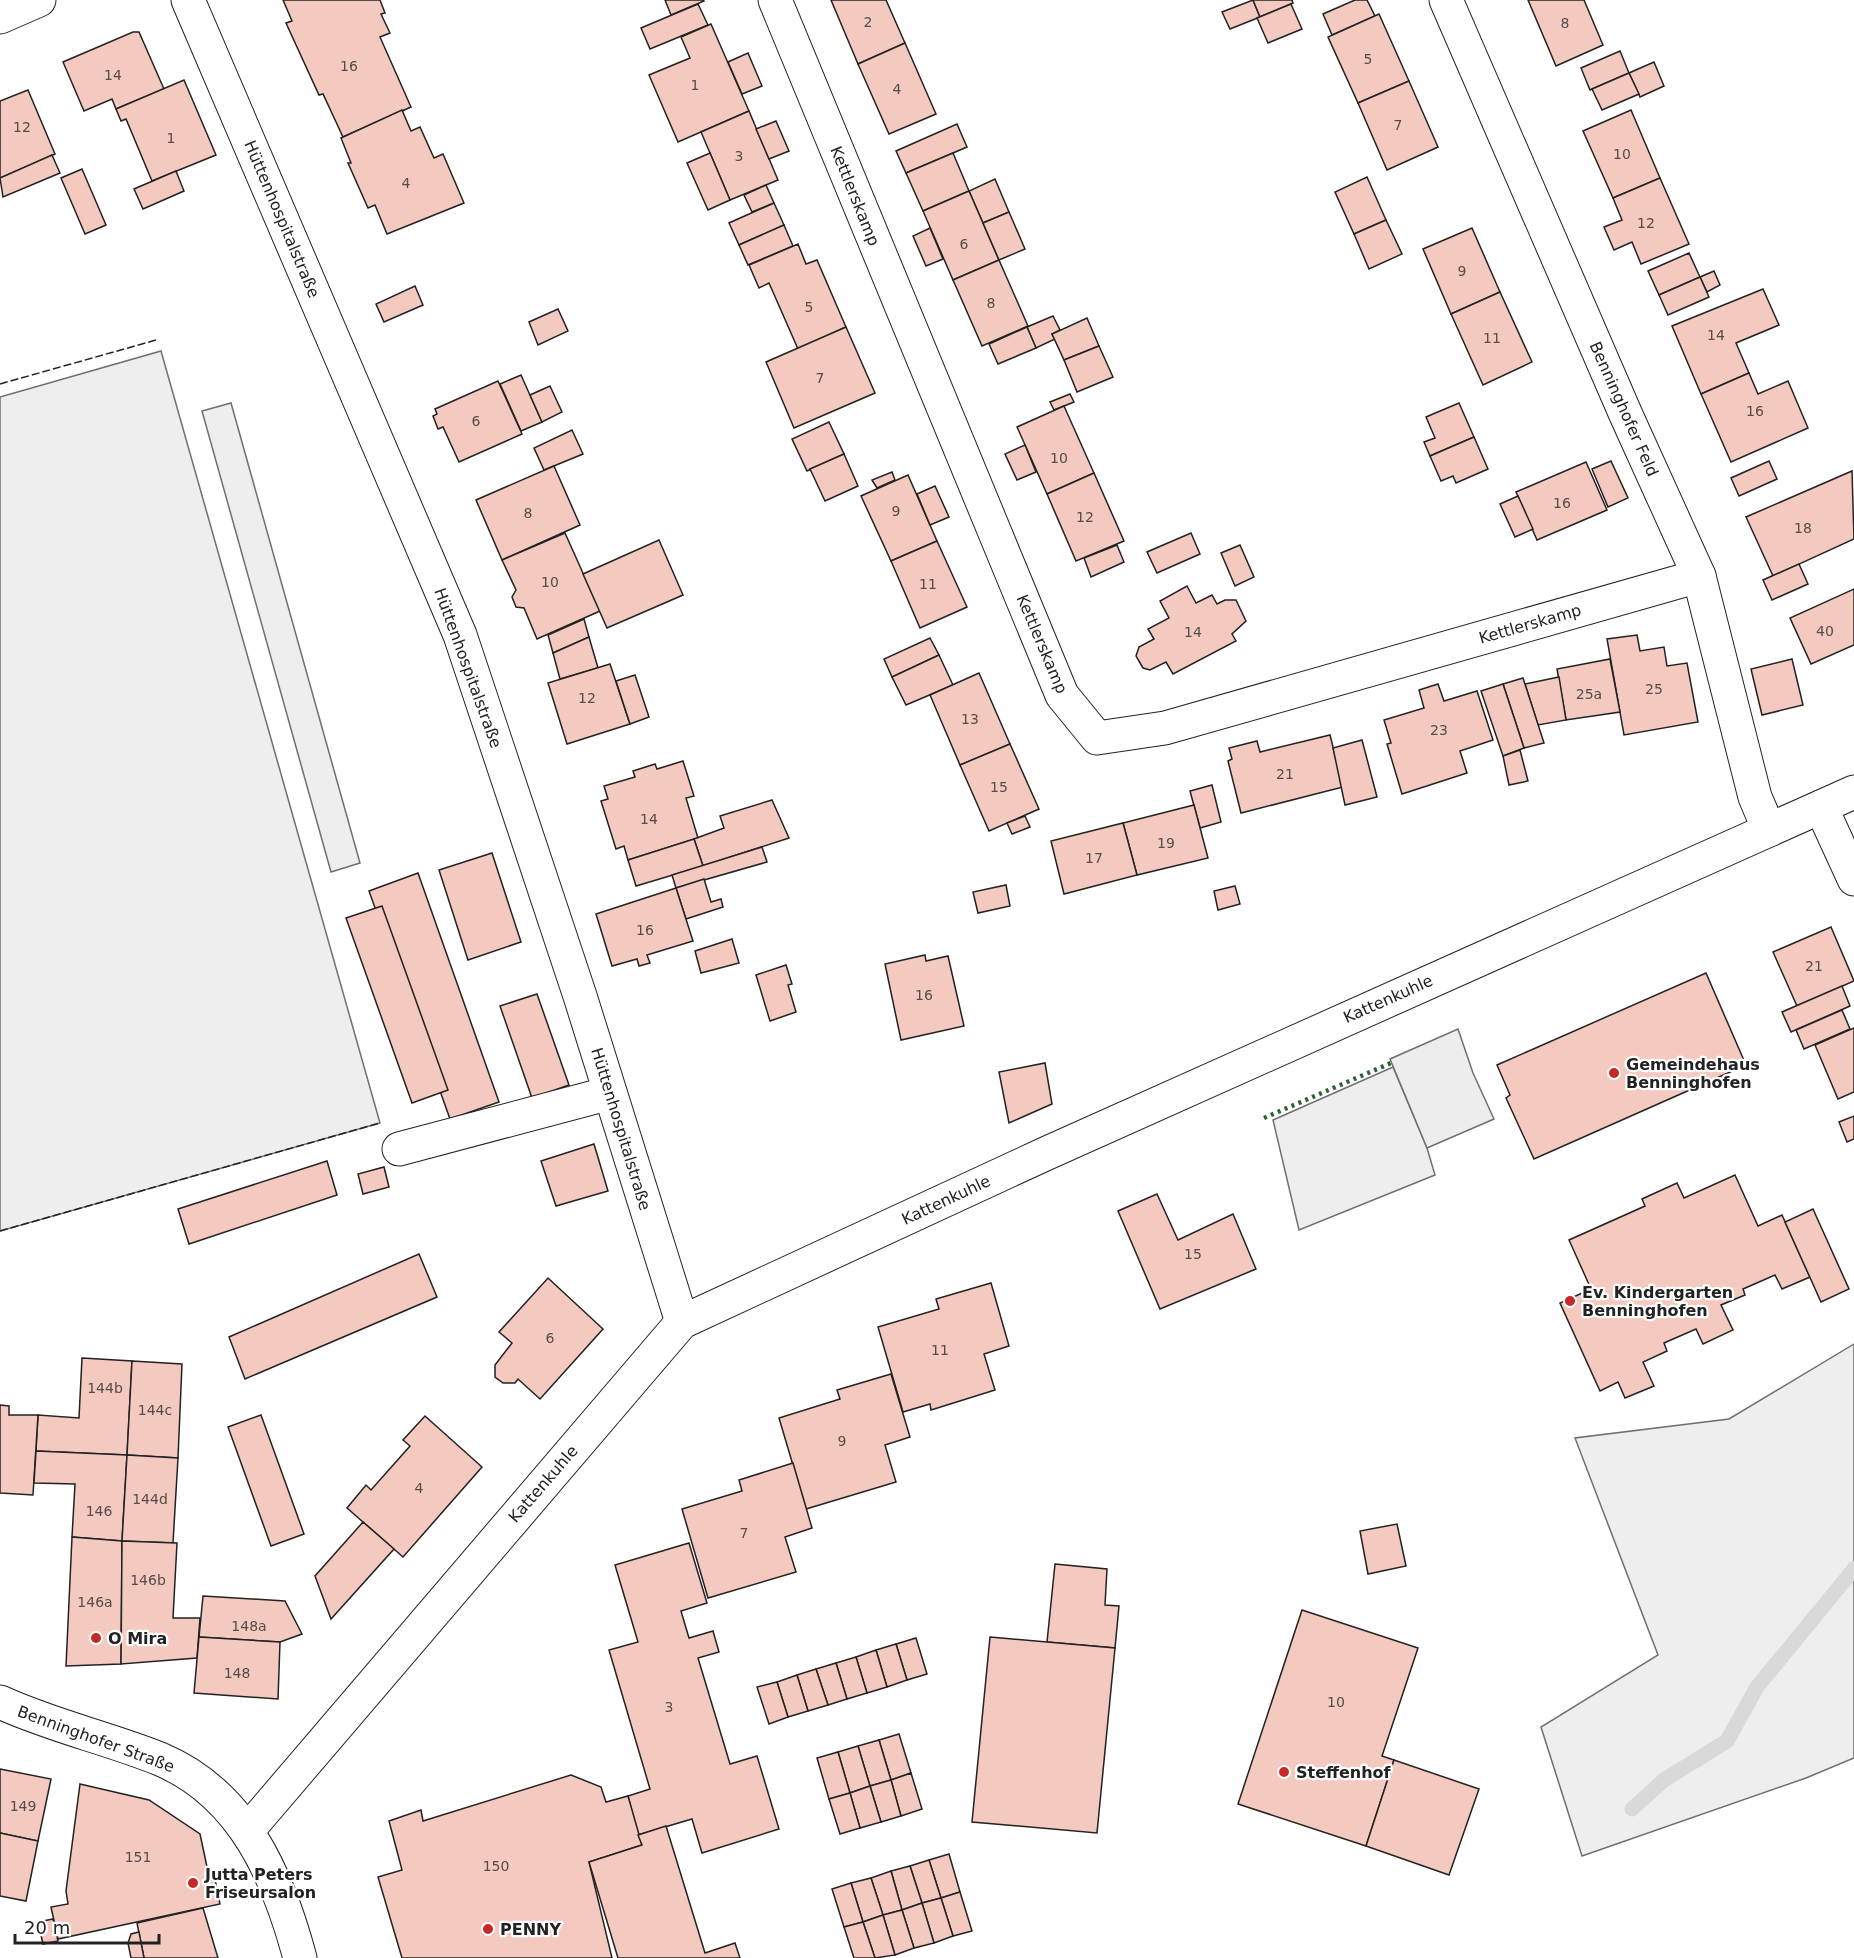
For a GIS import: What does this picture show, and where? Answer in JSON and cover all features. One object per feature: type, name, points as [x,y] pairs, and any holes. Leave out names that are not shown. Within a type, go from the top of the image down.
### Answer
[{"type":"street","points":[[0,17],[39,0]]},
{"type":"street","name":"Hüttenhospitalstraße","points":[[188,0],[460,634],[610,1093],[682,1322]]},
{"type":"street","name":"Kettlerskamp","points":[[774,0],[1062,695],[1098,738],[1165,728],[1699,576]]},
{"type":"street","name":"Benninghofer Feld","points":[[1446,0],[1621,405],[1699,576],[1755,797],[1770,830]]},
{"type":"street","name":"Kattenkuhle","points":[[248,1830],[682,1322],[1088,1134],[1854,792]]},
{"type":"street","points":[[1821,807],[1854,879]]},
{"type":"street","points":[[399,1149],[610,1093]]},
{"type":"street","name":"Benninghofer Straße","points":[[0,1702],[161,1760],[196,1778],[225,1803],[248,1830],[269,1866],[300,1958]]},
{"type":"shaded area","points":[[161,351],[380,1123],[0,1231],[0,397]]},
{"type":"shaded area","points":[[231,403],[360,863],[331,872],[202,411]]},
{"type":"shaded area","points":[[1458,1029],[1473,1073],[1494,1119],[1427,1148],[1390,1059]]},
{"type":"shaded area","points":[[1393,1067],[1427,1148],[1435,1175],[1299,1230],[1273,1120]]},
{"type":"shaded area","points":[[1854,1344],[1854,1758],[1806,1778],[1582,1856],[1541,1727],[1658,1655],[1575,1438],[1729,1419]]},
{"type":"building","points":[[283,0],[380,0],[385,13],[381,14],[390,33],[380,37],[411,107],[343,137],[323,94],[319,95],[286,23],[292,21]]},
{"type":"building","points":[[665,0],[703,0],[704,1],[671,15]]},
{"type":"building","points":[[831,0],[886,0],[905,43],[858,64]]},
{"type":"building","points":[[1253,0],[1260,17],[1230,29],[1222,12]]},
{"type":"building","points":[[1253,0],[1292,0],[1293,3],[1260,17]]},
{"type":"building","points":[[1355,0],[1367,0],[1375,16],[1332,35],[1323,14]]},
{"type":"building","points":[[1528,0],[1584,0],[1603,45],[1556,66]]},
{"type":"building","points":[[698,4],[708,25],[650,49],[641,28]]},
{"type":"building","points":[[1291,4],[1302,29],[1268,43],[1257,18]]},
{"type":"building","points":[[1379,14],[1409,81],[1358,103],[1328,37]]},
{"type":"building","points":[[711,24],[749,111],[678,142],[649,75],[690,58],[681,37]]},
{"type":"building","points":[[133,32],[139,32],[164,89],[116,109],[112,99],[84,111],[63,62]]},
{"type":"building","points":[[905,43],[936,114],[889,134],[858,64]]},
{"type":"building","points":[[1620,51],[1629,73],[1590,90],[1581,68]]},
{"type":"building","points":[[748,53],[762,86],[742,94],[728,62]]},
{"type":"building","points":[[1654,62],[1664,86],[1640,97],[1629,73]]},
{"type":"building","points":[[1629,73],[1639,94],[1602,110],[1592,89]]},
{"type":"building","points":[[184,80],[216,155],[152,181],[126,119],[121,121],[116,109]]},
{"type":"building","points":[[1409,81],[1438,147],[1387,170],[1358,103]]},
{"type":"building","points":[[28,90],[55,154],[0,178],[0,101]]},
{"type":"building","points":[[402,110],[411,131],[420,127],[434,158],[443,154],[464,203],[387,234],[375,205],[368,208],[348,163],[351,163],[341,138]]},
{"type":"building","points":[[1631,110],[1660,178],[1613,198],[1583,131]]},
{"type":"building","points":[[749,111],[778,180],[730,200],[701,132]]},
{"type":"building","points":[[776,121],[789,151],[769,159],[756,129]]},
{"type":"building","points":[[957,124],[967,147],[906,173],[896,151]]},
{"type":"building","points":[[710,153],[730,200],[708,210],[687,163]]},
{"type":"building","points":[[953,153],[969,191],[923,211],[906,173]]},
{"type":"building","points":[[52,155],[60,173],[3,197],[0,178]]},
{"type":"building","points":[[82,169],[106,225],[85,234],[61,178]]},
{"type":"building","points":[[176,171],[184,191],[143,209],[134,189]]},
{"type":"building","points":[[1367,177],[1386,220],[1354,234],[1335,192]]},
{"type":"building","points":[[1660,178],[1689,244],[1641,264],[1632,242],[1614,250],[1604,227],[1622,220],[1613,198]]},
{"type":"building","points":[[995,179],[1009,212],[983,223],[969,191]]},
{"type":"building","points":[[766,185],[774,203],[752,212],[744,195]]},
{"type":"building","points":[[969,191],[999,260],[953,280],[923,211]]},
{"type":"building","points":[[774,203],[784,225],[739,245],[729,223]]},
{"type":"building","points":[[1009,212],[1025,249],[999,260],[983,223]]},
{"type":"building","points":[[1386,220],[1402,254],[1369,269],[1354,234]]},
{"type":"building","points":[[784,225],[793,246],[748,265],[739,245]]},
{"type":"building","points":[[930,228],[943,259],[926,266],[913,236]]},
{"type":"building","points":[[1472,228],[1500,292],[1451,314],[1423,249]]},
{"type":"building","points":[[798,244],[806,264],[817,260],[846,327],[798,349],[769,283],[759,288],[749,265]]},
{"type":"building","points":[[1689,253],[1700,277],[1659,295],[1648,271]]},
{"type":"building","points":[[999,260],[1028,326],[982,346],[953,280]]},
{"type":"building","points":[[1714,271],[1720,285],[1707,292],[1700,277]]},
{"type":"building","points":[[1700,277],[1709,297],[1668,315],[1659,295]]},
{"type":"building","points":[[415,286],[423,305],[384,322],[376,304]]},
{"type":"building","points":[[1763,289],[1779,325],[1736,343],[1749,373],[1701,394],[1672,326]]},
{"type":"building","points":[[1500,292],[1532,362],[1483,385],[1451,314]]},
{"type":"building","points":[[558,309],[568,331],[538,345],[529,322]]},
{"type":"building","points":[[1053,316],[1060,330],[1052,334],[1055,339],[1036,348],[1027,327]]},
{"type":"building","points":[[1087,318],[1099,346],[1064,360],[1052,334]]},
{"type":"building","points":[[846,327],[875,393],[794,428],[766,362]]},
{"type":"building","points":[[1027,327],[1036,348],[998,364],[989,344]]},
{"type":"building","points":[[1099,346],[1113,377],[1077,392],[1064,360]]},
{"type":"building","points":[[1749,373],[1758,394],[1788,381],[1808,428],[1731,462],[1701,394]]},
{"type":"building","points":[[521,375],[542,422],[521,431],[500,384]]},
{"type":"building","points":[[498,381],[522,434],[459,462],[443,427],[438,429],[433,416],[437,414],[435,409]]},
{"type":"building","points":[[550,386],[562,412],[542,422],[530,395]]},
{"type":"building","points":[[1070,394],[1074,402],[1054,410],[1050,402]]},
{"type":"building","points":[[1459,403],[1474,437],[1430,456],[1424,442],[1435,438],[1426,417]]},
{"type":"building","points":[[1064,406],[1094,473],[1047,494],[1017,427]]},
{"type":"building","points":[[829,422],[844,454],[807,471],[792,439]]},
{"type":"building","points":[[572,430],[583,454],[544,470],[534,448]]},
{"type":"building","points":[[1474,437],[1488,469],[1456,483],[1453,476],[1441,481],[1430,456]]},
{"type":"building","points":[[1025,445],[1036,472],[1017,480],[1005,454]]},
{"type":"building","points":[[844,454],[858,486],[825,501],[810,469]]},
{"type":"building","points":[[1611,461],[1628,498],[1608,507],[1592,469]]},
{"type":"building","points":[[1769,461],[1777,479],[1739,496],[1731,478]]},
{"type":"building","points":[[1586,462],[1607,510],[1537,540],[1516,492]]},
{"type":"building","points":[[554,466],[580,525],[502,560],[476,500]]},
{"type":"building","points":[[1852,471],[1854,539],[1773,576],[1746,517]]},
{"type":"building","points":[[892,472],[895,480],[877,488],[872,480]]},
{"type":"building","points":[[1094,473],[1124,541],[1076,561],[1047,494]]},
{"type":"building","points":[[908,475],[937,541],[891,561],[861,496]]},
{"type":"building","points":[[935,486],[949,517],[930,525],[917,494]]},
{"type":"building","points":[[1518,496],[1533,529],[1515,537],[1500,504]]},
{"type":"building","points":[[565,533],[600,611],[537,639],[524,608],[516,607],[512,597],[516,590],[502,560]]},
{"type":"building","points":[[1191,533],[1200,554],[1157,573],[1147,552]]},
{"type":"building","points":[[659,540],[683,595],[607,628],[583,574]]},
{"type":"building","points":[[937,541],[967,607],[920,628],[891,561]]},
{"type":"building","points":[[1117,545],[1124,562],[1091,577],[1084,558]]},
{"type":"building","points":[[1240,545],[1254,577],[1235,586],[1221,553]]},
{"type":"building","points":[[1799,564],[1808,584],[1772,600],[1763,580]]},
{"type":"building","points":[[1187,586],[1196,603],[1212,595],[1217,604],[1225,600],[1236,600],[1246,621],[1232,634],[1236,641],[1173,674],[1166,662],[1150,670],[1143,668],[1136,656],[1139,647],[1154,639],[1148,629],[1169,618],[1160,601]]},
{"type":"building","points":[[1854,589],[1854,645],[1811,664],[1790,618]]},
{"type":"building","points":[[584,619],[589,637],[553,653],[548,635]]},
{"type":"building","points":[[1637,635],[1640,651],[1664,647],[1667,666],[1687,663],[1698,722],[1624,735],[1607,639]]},
{"type":"building","points":[[589,637],[598,668],[560,679],[553,653]]},
{"type":"building","points":[[930,638],[939,655],[892,677],[884,659]]},
{"type":"building","points":[[939,655],[953,685],[906,705],[892,677]]},
{"type":"building","points":[[1610,659],[1620,712],[1566,720],[1557,669]]},
{"type":"building","points":[[1792,659],[1803,705],[1762,715],[1751,669]]},
{"type":"building","points":[[610,664],[630,724],[567,744],[548,683]]},
{"type":"building","points":[[979,673],[1010,744],[960,765],[930,695]]},
{"type":"building","points":[[635,675],[649,717],[630,724],[616,681]]},
{"type":"building","points":[[1559,677],[1566,720],[1538,725],[1525,684]]},
{"type":"building","points":[[1523,678],[1544,743],[1524,748],[1503,684]]},
{"type":"building","points":[[1438,684],[1444,701],[1477,691],[1493,740],[1460,751],[1467,773],[1402,794],[1387,744],[1391,743],[1384,720],[1424,708],[1419,690]]},
{"type":"building","points":[[1503,684],[1524,748],[1503,756],[1481,691]]},
{"type":"building","points":[[1330,735],[1343,787],[1241,813],[1228,761],[1232,759],[1229,748],[1257,741],[1260,752]]},
{"type":"building","points":[[1362,740],[1377,797],[1345,805],[1333,748]]},
{"type":"building","points":[[1010,744],[1039,809],[989,831],[960,765]]},
{"type":"building","points":[[1520,750],[1528,781],[1509,785],[1503,756]]},
{"type":"building","points":[[683,761],[694,796],[686,798],[698,838],[628,860],[624,846],[616,849],[601,801],[608,799],[604,786],[635,777],[633,771],[655,764],[657,769]]},
{"type":"building","points":[[1212,785],[1221,822],[1200,828],[1190,791]]},
{"type":"building","points":[[772,800],[789,838],[703,866],[694,839],[724,828],[720,816]]},
{"type":"building","points":[[1194,805],[1208,858],[1137,875],[1123,823]]},
{"type":"building","points":[[1025,816],[1030,827],[1012,834],[1007,823]]},
{"type":"building","points":[[1123,823],[1137,875],[1064,894],[1051,841]]},
{"type":"building","points":[[694,839],[703,866],[636,886],[628,860]]},
{"type":"building","points":[[762,847],[767,862],[676,888],[672,875]]},
{"type":"building","points":[[492,853],[521,942],[468,960],[439,870]]},
{"type":"building","points":[[418,873],[499,1102],[450,1119],[369,891]]},
{"type":"building","points":[[704,879],[711,902],[721,899],[723,907],[686,919],[676,888]]},
{"type":"building","points":[[1006,885],[1010,906],[978,913],[973,892]]},
{"type":"building","points":[[1235,886],[1240,904],[1218,910],[1214,891]]},
{"type":"building","points":[[676,888],[693,941],[647,955],[650,963],[639,966],[637,959],[612,966],[596,914]]},
{"type":"building","points":[[382,906],[448,1090],[412,1103],[346,918]]},
{"type":"building","points":[[1831,927],[1854,981],[1797,1006],[1773,952]]},
{"type":"building","points":[[732,939],[739,963],[701,973],[695,951]]},
{"type":"building","points":[[925,955],[926,961],[948,956],[964,1026],[901,1040],[885,964]]},
{"type":"building","points":[[786,965],[792,984],[788,985],[796,1012],[770,1021],[756,975]]},
{"type":"building","name":"Gemeindehaus Benninghofen","points":[[1706,973],[1746,1065],[1534,1159],[1506,1098],[1510,1095],[1497,1065]]},
{"type":"building","points":[[1842,986],[1850,1006],[1791,1032],[1782,1012]]},
{"type":"building","points":[[537,994],[569,1085],[532,1098],[500,1006]]},
{"type":"building","points":[[1842,1010],[1850,1029],[1804,1049],[1796,1030]]},
{"type":"building","points":[[1854,1028],[1854,1092],[1838,1099],[1815,1045]]},
{"type":"building","points":[[1045,1063],[1052,1104],[1009,1123],[999,1072]]},
{"type":"building","points":[[1854,1116],[1854,1139],[1847,1142],[1839,1122]]},
{"type":"building","points":[[594,1144],[608,1191],[556,1206],[541,1161]]},
{"type":"building","points":[[327,1161],[337,1195],[189,1244],[178,1209]]},
{"type":"building","points":[[384,1167],[389,1187],[363,1194],[358,1174]]},
{"type":"building","points":[[1735,1175],[1758,1226],[1782,1215],[1810,1277],[1782,1289],[1775,1275],[1743,1289],[1745,1295],[1721,1305],[1733,1330],[1703,1344],[1696,1329],[1664,1343],[1667,1351],[1643,1362],[1654,1386],[1625,1398],[1618,1382],[1600,1391],[1560,1303],[1591,1289],[1569,1240],[1645,1206],[1642,1199],[1677,1183],[1684,1198]]},
{"type":"building","points":[[1157,1194],[1178,1240],[1233,1214],[1256,1269],[1160,1309],[1118,1211]]},
{"type":"building","points":[[1813,1209],[1849,1289],[1821,1302],[1785,1222]]},
{"type":"building","points":[[419,1254],[437,1297],[245,1379],[229,1337]]},
{"type":"building","points":[[548,1278],[603,1329],[540,1399],[518,1379],[515,1383],[503,1383],[495,1377],[495,1365],[512,1343],[499,1332]]},
{"type":"building","points":[[991,1283],[1009,1346],[984,1354],[995,1390],[931,1410],[930,1404],[903,1412],[878,1327],[939,1309],[936,1299]]},
{"type":"building","points":[[82,1358],[132,1361],[127,1455],[36,1451],[38,1415],[79,1418]]},
{"type":"building","points":[[132,1361],[182,1364],[178,1458],[127,1455]]},
{"type":"building","points":[[891,1374],[910,1437],[885,1445],[896,1482],[806,1509],[779,1418],[840,1399],[837,1390]]},
{"type":"building","points":[[0,1405],[9,1406],[9,1415],[38,1415],[33,1495],[0,1493]]},
{"type":"building","points":[[261,1415],[304,1534],[271,1546],[228,1427]]},
{"type":"building","points":[[425,1416],[482,1467],[403,1557],[347,1508],[366,1485],[371,1490],[410,1446],[403,1440]]},
{"type":"building","points":[[36,1451],[127,1455],[122,1541],[72,1537],[75,1484],[34,1483]]},
{"type":"building","points":[[127,1455],[178,1458],[173,1543],[122,1541]]},
{"type":"building","points":[[793,1463],[812,1528],[785,1537],[796,1572],[708,1598],[682,1509],[742,1491],[739,1480]]},
{"type":"building","points":[[363,1522],[394,1549],[331,1619],[315,1576]]},
{"type":"building","points":[[1397,1524],[1406,1566],[1368,1574],[1360,1531]]},
{"type":"building","points":[[72,1537],[122,1541],[121,1664],[66,1666]]},
{"type":"building","points":[[122,1541],[177,1543],[173,1618],[200,1618],[197,1658],[121,1664]]},
{"type":"building","points":[[689,1543],[707,1603],[681,1611],[689,1638],[713,1631],[719,1652],[698,1658],[730,1764],[757,1756],[779,1829],[702,1853],[692,1819],[638,1835],[628,1796],[650,1789],[609,1650],[638,1642],[615,1565]]},
{"type":"building","points":[[1055,1564],[1107,1569],[1105,1605],[1119,1606],[1115,1648],[1047,1642]]},
{"type":"building","points":[[203,1596],[285,1601],[302,1634],[280,1642],[199,1637]]},
{"type":"building","points":[[1302,1610],[1418,1648],[1382,1756],[1394,1760],[1366,1846],[1238,1804]]},
{"type":"building","points":[[199,1637],[280,1642],[278,1699],[194,1693]]},
{"type":"building","points":[[990,1637],[1115,1648],[1097,1833],[972,1822]]},
{"type":"building","points":[[916,1638],[927,1674],[907,1680],[896,1644]]},
{"type":"building","points":[[896,1644],[907,1680],[887,1687],[876,1650]]},
{"type":"building","points":[[876,1650],[887,1687],[867,1693],[856,1657]]},
{"type":"building","points":[[856,1657],[867,1693],[847,1699],[836,1663]]},
{"type":"building","points":[[836,1663],[847,1699],[828,1705],[816,1669]]},
{"type":"building","points":[[816,1669],[828,1705],[808,1711],[797,1675]]},
{"type":"building","points":[[797,1675],[808,1711],[788,1717],[777,1682]]},
{"type":"building","points":[[777,1682],[788,1717],[769,1724],[757,1687]]},
{"type":"building","points":[[899,1734],[911,1773],[891,1780],[879,1740]]},
{"type":"building","points":[[879,1740],[891,1780],[870,1786],[858,1746]]},
{"type":"building","points":[[858,1746],[870,1786],[850,1793],[838,1752]]},
{"type":"building","points":[[838,1752],[850,1793],[829,1799],[817,1758]]},
{"type":"building","points":[[1394,1760],[1479,1789],[1449,1875],[1366,1846]]},
{"type":"building","points":[[0,1769],[51,1779],[38,1841],[0,1833]]},
{"type":"building","points":[[911,1773],[922,1809],[901,1816],[891,1780]]},
{"type":"building","points":[[571,1775],[601,1787],[606,1802],[628,1796],[642,1845],[589,1862],[612,1958],[402,1958],[378,1877],[402,1870],[389,1821],[421,1810],[423,1821]]},
{"type":"building","points":[[891,1780],[901,1816],[881,1822],[870,1786]]},
{"type":"building","points":[[80,1784],[149,1800],[200,1834],[210,1881],[215,1879],[220,1904],[58,1939],[51,1907],[68,1904],[66,1891]]},
{"type":"building","points":[[870,1786],[881,1822],[860,1828],[850,1793]]},
{"type":"building","points":[[850,1793],[860,1828],[840,1834],[829,1799]]},
{"type":"building","points":[[666,1826],[705,1953],[735,1943],[740,1958],[618,1958],[589,1862],[642,1845],[638,1835]]},
{"type":"building","points":[[0,1833],[38,1841],[26,1901],[0,1896]]},
{"type":"building","points":[[949,1854],[960,1892],[941,1898],[929,1860]]},
{"type":"building","points":[[929,1860],[941,1898],[922,1903],[910,1866]]},
{"type":"building","points":[[910,1866],[922,1903],[902,1910],[891,1871]]},
{"type":"building","points":[[891,1871],[902,1910],[883,1915],[871,1878]]},
{"type":"building","points":[[871,1878],[883,1915],[863,1922],[851,1883]]},
{"type":"building","points":[[851,1883],[863,1922],[844,1927],[832,1889]]},
{"type":"building","points":[[960,1892],[972,1931],[953,1936],[941,1898]]},
{"type":"building","points":[[941,1898],[953,1936],[934,1943],[922,1903]]},
{"type":"building","points":[[922,1903],[934,1943],[914,1948],[902,1910]]},
{"type":"building","points":[[203,1908],[218,1958],[144,1958],[137,1923]]},
{"type":"building","points":[[902,1910],[914,1948],[895,1955],[883,1915]]},
{"type":"building","points":[[883,1915],[895,1955],[875,1958],[863,1922]]},
{"type":"building","points":[[53,1919],[58,1941],[43,1944],[38,1922]]},
{"type":"building","points":[[863,1922],[875,1958],[854,1958],[844,1927]]},
{"type":"building","points":[[139,1932],[144,1958],[131,1958],[128,1943],[131,1934]]},
{"type":"waterway","points":[[1632,1809],[1664,1780],[1727,1741],[1757,1687],[1854,1569]]},
{"type":"hedge","points":[[1264,1118],[1391,1063]]},
{"type":"fence","points":[[0,384],[156,340]]},
{"type":"fence","points":[[0,1231],[380,1123]]},
{"type":"place","name":"Gemeindehaus Benninghofen","points":[[1614,1073]]},
{"type":"place","name":"Ev. Kindergarten Benninghofen","points":[[1570,1301]]},
{"type":"place","name":"O Mira","points":[[96,1638]]},
{"type":"place","name":"Steffenhof","points":[[1284,1772]]},
{"type":"place","name":"Jutta Peters Friseursalon","points":[[193,1883]]},
{"type":"place","name":"PENNY","points":[[488,1929]]}]
